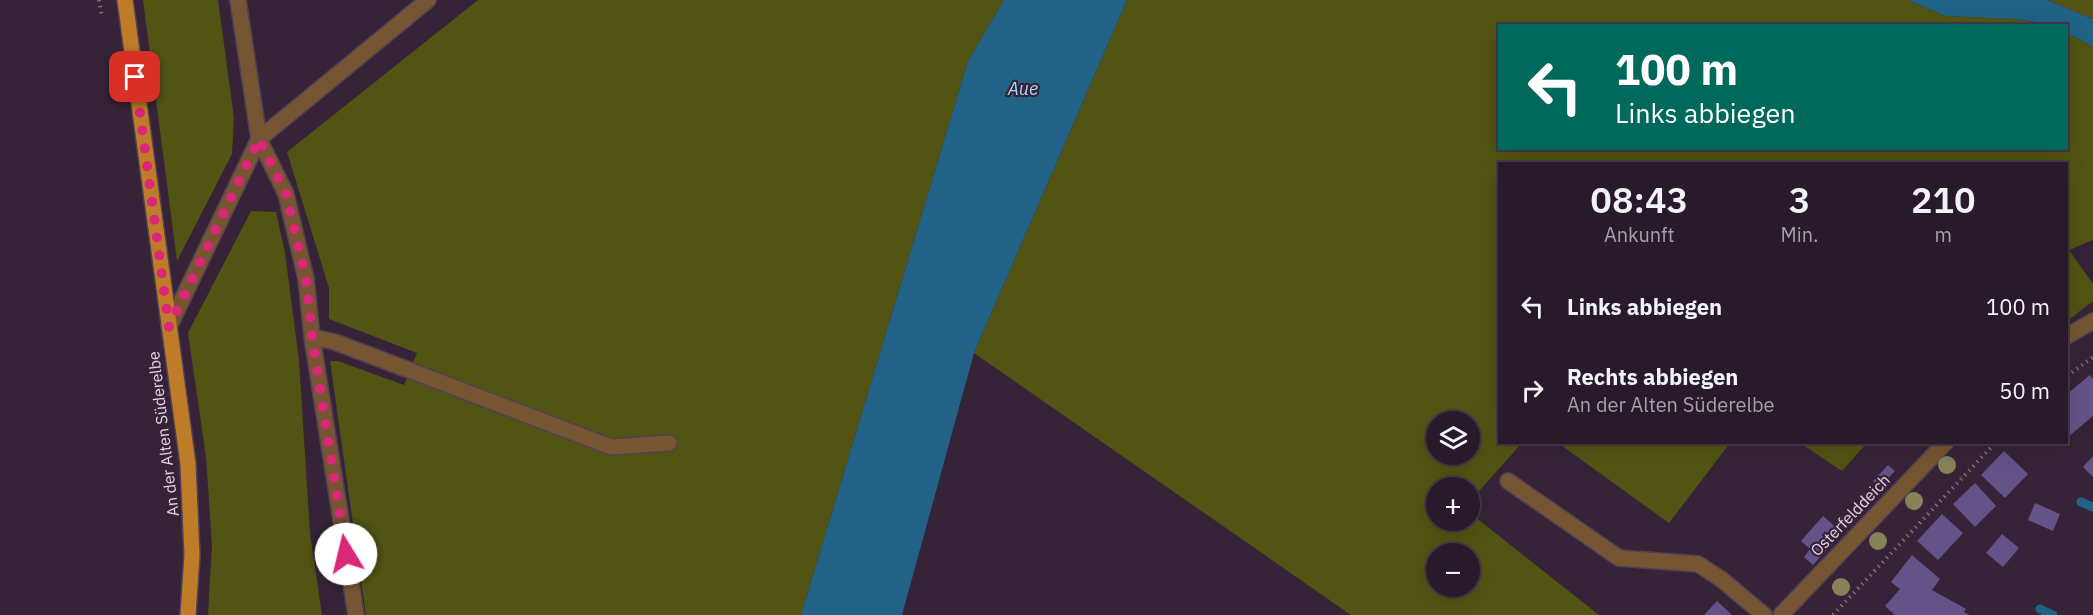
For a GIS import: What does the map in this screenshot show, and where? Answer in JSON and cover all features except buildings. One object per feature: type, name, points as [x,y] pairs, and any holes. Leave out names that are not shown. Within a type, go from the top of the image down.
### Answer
[{"type":"main road","name":"An der Alten Süderelbe","points":[[125,0],[189,474],[192,555],[188,615]]},
{"type":"street","points":[[238,0],[259,139],[286,194],[306,279],[312,337],[356,615]]},
{"type":"street","points":[[169,327],[259,139],[428,0]]},
{"type":"street","points":[[2068,335],[2093,321]]},
{"type":"street","points":[[312,337],[335,342],[611,447],[669,443]]},
{"type":"street","name":"Osterfelddeich","points":[[1781,615],[1944,444]]},
{"type":"street","points":[[1508,481],[1619,558],[1698,564],[1721,579],[1764,615]]},
{"type":"path","points":[[2068,375],[2093,357]]},
{"type":"path","points":[[1833,615],[1994,444]]},
{"type":"shaded area","points":[[143,0],[218,0],[234,118],[232,154],[177,261]]},
{"type":"shaded area","points":[[478,0],[1004,0],[968,61],[801,615],[366,615],[330,361],[338,361],[404,385],[417,353],[329,319],[329,288],[287,152]]},
{"type":"shaded area","points":[[1127,0],[1908,0],[1945,16],[2014,19],[2048,24],[1498,24],[1498,150],[2068,150],[2068,34],[2093,47],[2093,240],[2069,250],[2093,284],[2093,301],[2068,320],[2068,162],[1498,162],[1498,444],[1521,444],[1480,490],[1480,477],[1426,477],[1426,531],[1480,531],[1480,521],[1599,615],[1351,615],[974,353]]},
{"type":"shaded area","points":[[2047,0],[2093,0],[2093,19]]},
{"type":"shaded area","points":[[251,211],[276,212],[285,253],[299,360],[310,534],[322,615],[208,615],[212,545],[206,457],[188,333]]},
{"type":"shaded area","points":[[1559,444],[1729,444],[1669,523]]},
{"type":"shaded area","points":[[1802,444],[1866,444],[1842,471]]},
{"type":"water","name":"Aue","points":[[1004,0],[1127,0],[974,353],[902,615],[801,615],[968,61]]},
{"type":"water","points":[[1908,0],[2047,0],[2093,19],[2093,47],[2068,34],[2068,24],[1945,16]]},
{"type":"waterway","points":[[2081,502],[2093,507]]},
{"type":"waterway","points":[[2040,609],[2053,615]]},
{"type":"route","points":[[135,77],[169,327],[259,139],[286,194],[306,279],[312,337],[346,554]]}]
